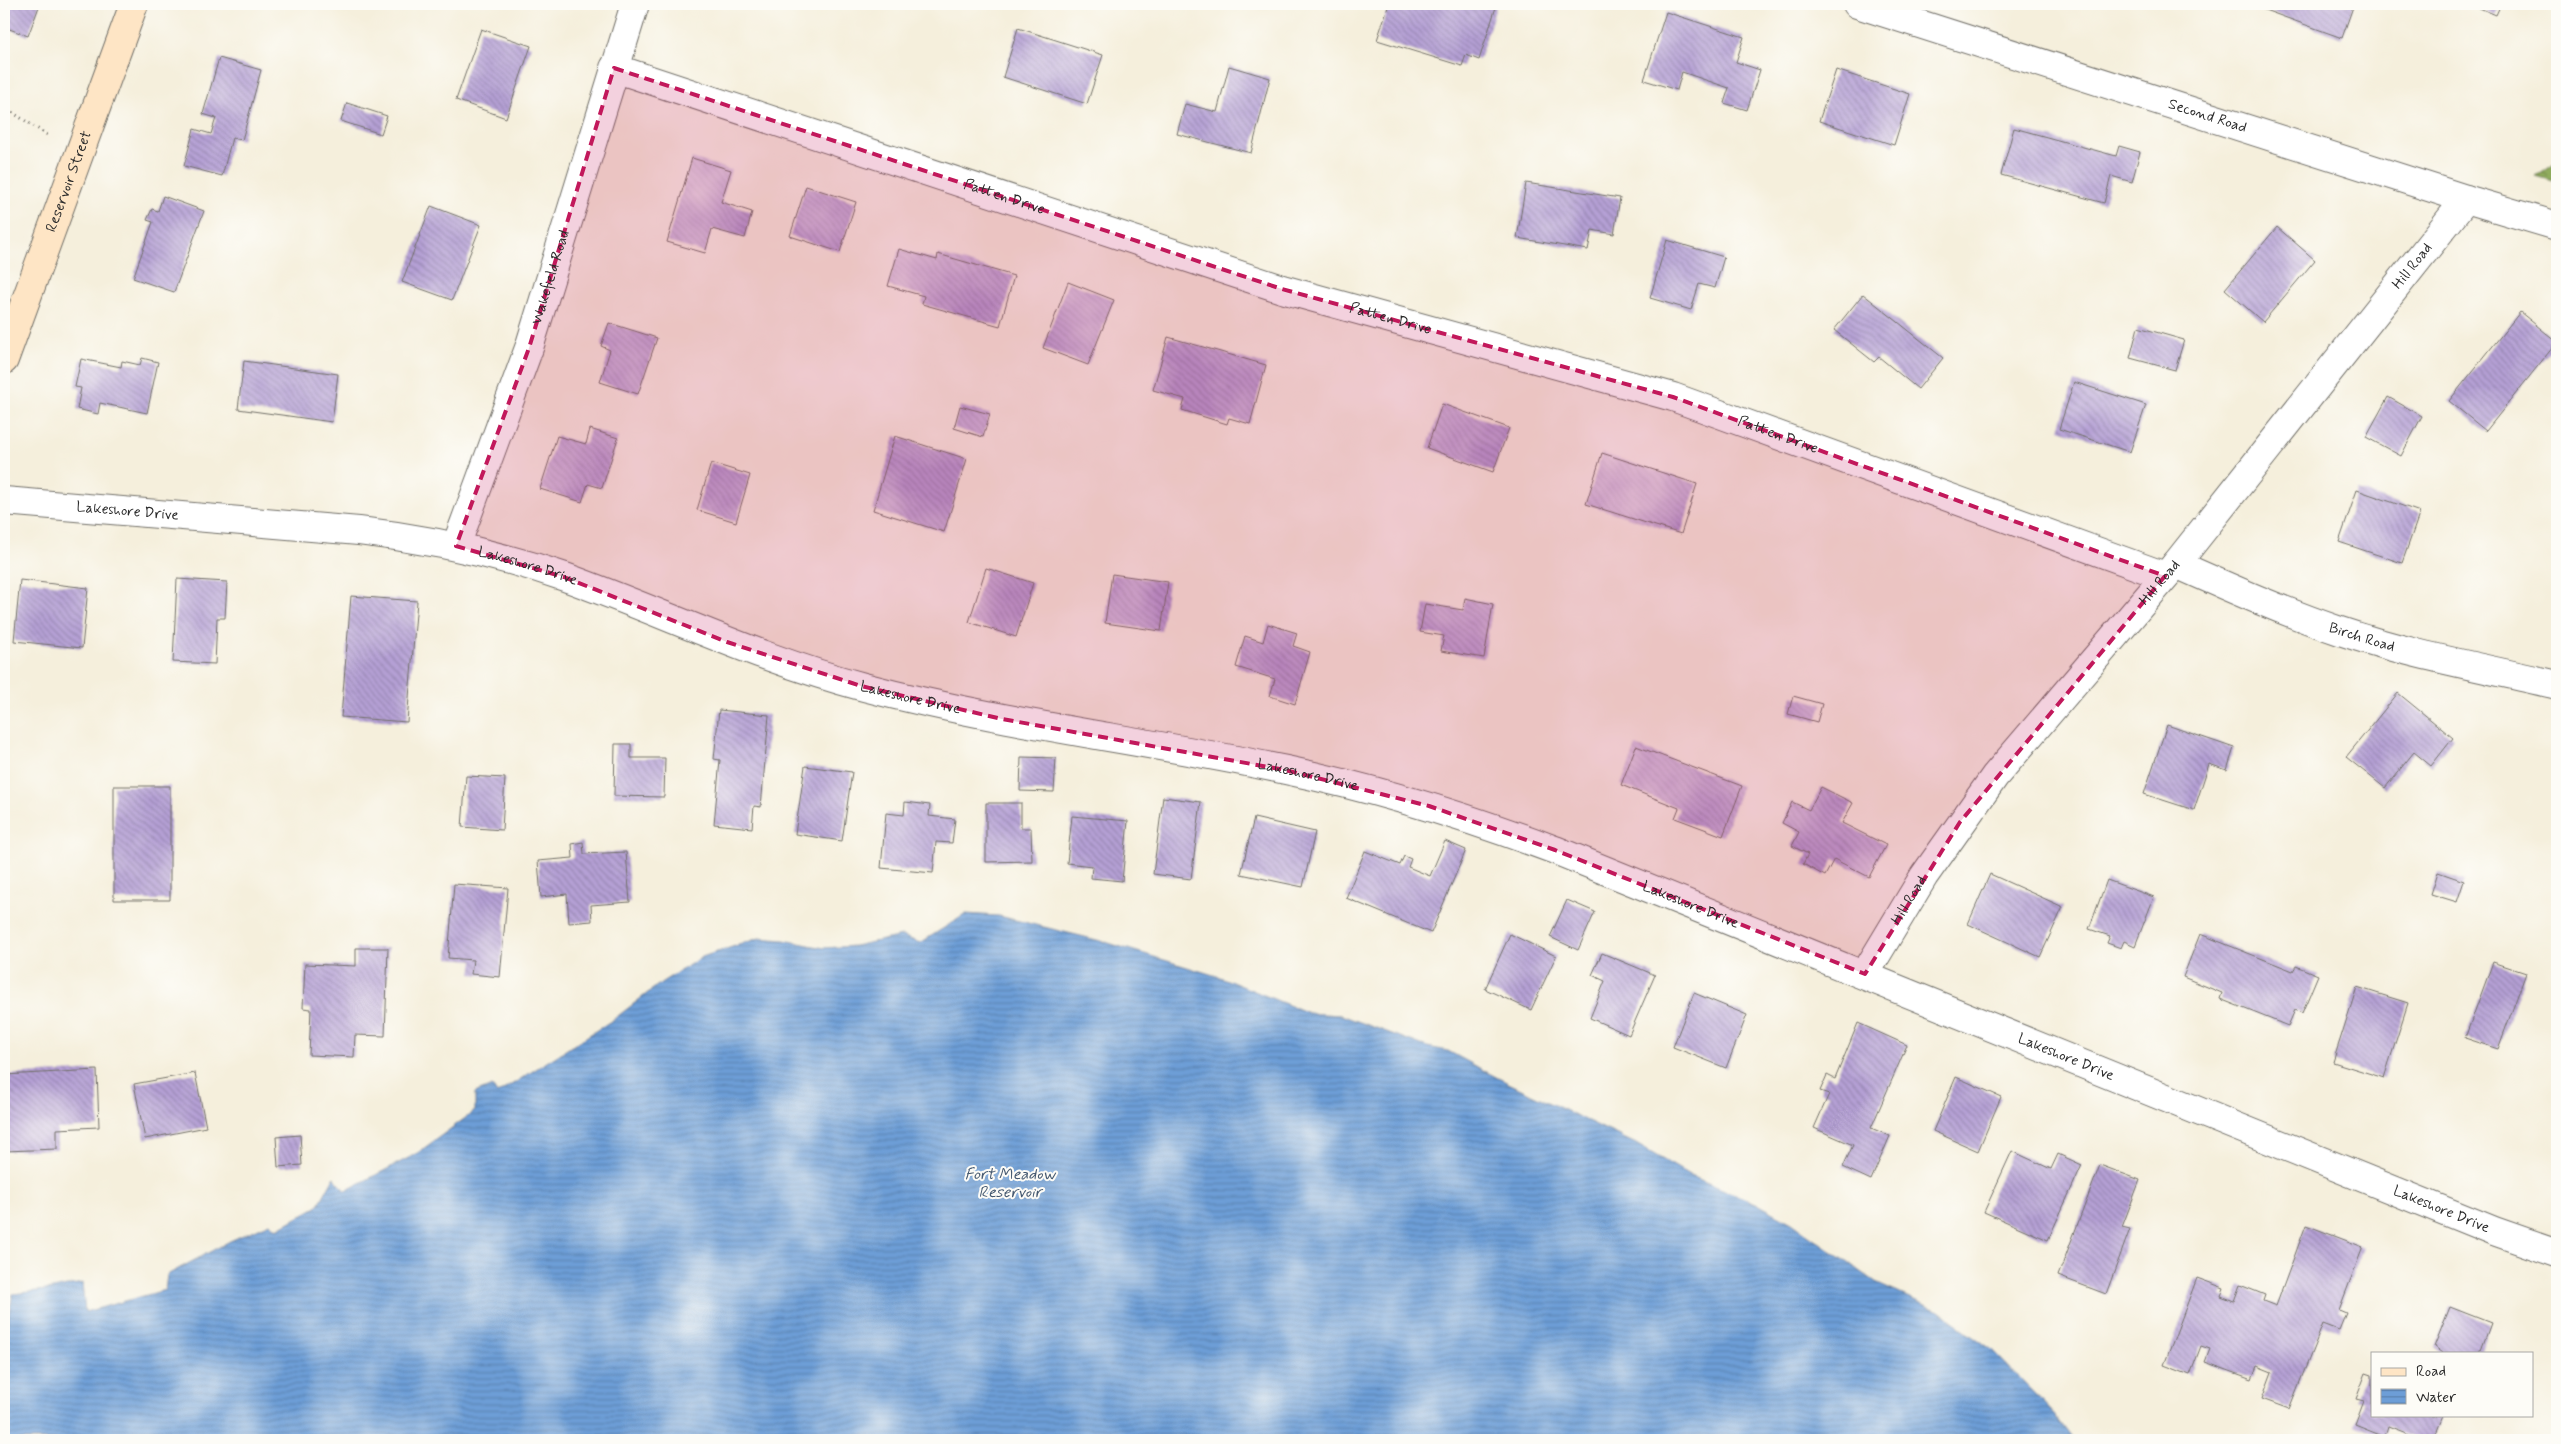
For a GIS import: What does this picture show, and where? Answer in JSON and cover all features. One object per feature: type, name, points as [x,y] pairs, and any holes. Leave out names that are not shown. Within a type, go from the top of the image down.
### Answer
[{"type":"street","name":"Reservoir Street","points":[[4,360],[134,4]]},
{"type":"street","name":"Wakefield Road","points":[[456,546],[528,348],[634,4]]},
{"type":"street","name":"Second Road","points":[[1857,4],[2466,199],[2557,226]]},
{"type":"street","name":"Patten Drive","points":[[614,68],[1061,218],[1282,289],[1673,397],[2171,570]]},
{"type":"street","name":"Hill Road","points":[[1865,974],[1924,876],[1960,822],[1995,776],[2171,570],[2466,199]]},
{"type":"street","name":"Lakeshore Drive","points":[[4,501],[358,531],[406,536],[456,546],[564,577],[727,642],[861,686],[1002,719],[1285,770],[1429,806],[1555,850],[1865,974],[2494,1231],[2557,1254]]},
{"type":"street","name":"Birch Road","points":[[2171,570],[2342,632],[2436,657],[2557,685]]},
{"type":"path","points":[[4,107],[37,129],[79,152]]},
{"type":"highlighted area","points":[[614,68],[1282,289],[1673,397],[2165,576],[1960,822],[1865,974],[1555,850],[1429,806],[1285,770],[1002,719],[861,686],[727,642],[564,577],[456,546],[529,348]]},
{"type":"green space","points":[[2557,161],[2557,182],[2536,176]]},
{"type":"water","name":"Fort Meadow Reservoir","points":[[966,914],[999,916],[1105,942],[1220,977],[1308,1013],[1341,1015],[1427,1047],[1448,1051],[1498,1078],[1636,1144],[1691,1176],[1756,1203],[1792,1223],[1880,1285],[1939,1311],[1991,1349],[2057,1417],[2074,1440],[4,1440],[4,1329],[6,1328],[13,1294],[82,1283],[85,1312],[165,1290],[167,1275],[230,1241],[270,1223],[277,1229],[318,1206],[334,1177],[345,1191],[416,1154],[475,1111],[475,1093],[492,1086],[497,1094],[614,1019],[662,982],[702,957],[759,938],[784,940],[824,948],[854,946],[902,936],[920,943]]},
{"type":"building","points":[[4,4],[40,4],[28,36],[4,27]]},
{"type":"building","points":[[1389,4],[1497,4],[1479,60],[1466,55],[1462,66],[1377,40]]},
{"type":"building","points":[[2264,4],[2354,4],[2342,38],[2262,9]]},
{"type":"building","points":[[2470,4],[2501,4],[2496,15]]},
{"type":"building","points":[[1666,12],[1744,37],[1736,62],[1760,70],[1747,110],[1724,103],[1729,88],[1682,72],[1677,90],[1644,80]]},
{"type":"building","points":[[1018,28],[1103,55],[1087,104],[1003,77]]},
{"type":"building","points":[[481,29],[531,46],[506,118],[456,100]]},
{"type":"building","points":[[219,58],[261,70],[242,140],[232,138],[222,176],[184,166],[194,129],[211,134],[216,118],[203,114]]},
{"type":"building","points":[[1229,66],[1270,78],[1251,153],[1177,134],[1185,104],[1217,112]]},
{"type":"building","points":[[1836,70],[1910,94],[1894,145],[1819,121]]},
{"type":"building","points":[[347,103],[387,116],[381,134],[341,121]]},
{"type":"building","points":[[2014,128],[2116,156],[2119,146],[2140,152],[2132,182],[2111,176],[2104,203],[2001,175]]},
{"type":"building","points":[[692,158],[731,170],[721,202],[752,212],[745,238],[712,229],[705,253],[667,242]]},
{"type":"building","points":[[1526,183],[1620,198],[1614,234],[1592,230],[1588,250],[1517,238]]},
{"type":"building","points":[[806,186],[856,202],[840,252],[790,236]]},
{"type":"building","points":[[163,196],[204,211],[174,292],[133,278],[153,222],[147,220],[152,209],[158,211]]},
{"type":"building","points":[[431,206],[481,225],[452,300],[402,282]]},
{"type":"building","points":[[2277,227],[2315,260],[2263,322],[2225,289]]},
{"type":"building","points":[[1667,240],[1724,257],[1715,288],[1699,284],[1691,310],[1650,298]]},
{"type":"building","points":[[899,249],[937,260],[938,254],[1014,276],[1000,326],[922,304],[924,296],[888,286]]},
{"type":"building","points":[[1068,282],[1114,300],[1088,365],[1043,348]]},
{"type":"building","points":[[1863,294],[1943,358],[1918,389],[1879,357],[1874,362],[1834,330]]},
{"type":"building","points":[[2520,312],[2557,342],[2486,431],[2449,401]]},
{"type":"building","points":[[609,323],[657,338],[638,394],[600,382],[610,350],[601,346]]},
{"type":"building","points":[[2138,327],[2184,340],[2175,370],[2130,358]]},
{"type":"building","points":[[1168,337],[1266,365],[1250,424],[1229,418],[1227,424],[1182,410],[1185,399],[1153,390]]},
{"type":"building","points":[[142,358],[158,362],[147,413],[100,403],[98,414],[77,409],[81,388],[75,387],[81,359],[121,367],[122,361],[140,365]]},
{"type":"building","points":[[244,361],[338,374],[332,422],[238,409]]},
{"type":"building","points":[[2074,382],[2146,405],[2130,452],[2059,429]]},
{"type":"building","points":[[2388,397],[2422,416],[2401,456],[2366,437]]},
{"type":"building","points":[[1442,404],[1509,428],[1493,472],[1427,448]]},
{"type":"building","points":[[960,406],[990,414],[983,437],[954,428]]},
{"type":"building","points":[[590,429],[618,438],[602,488],[588,484],[582,502],[540,489],[557,436],[586,444]]},
{"type":"building","points":[[895,436],[967,459],[944,532],[873,510]]},
{"type":"building","points":[[1602,453],[1697,484],[1681,534],[1586,504]]},
{"type":"building","points":[[711,463],[750,475],[736,522],[697,510]]},
{"type":"building","points":[[2357,490],[2420,512],[2402,563],[2339,542]]},
{"type":"building","points":[[986,568],[1033,583],[1016,637],[969,622]]},
{"type":"building","points":[[1112,574],[1168,582],[1161,631],[1105,623]]},
{"type":"building","points":[[177,579],[227,582],[225,618],[217,618],[215,664],[173,662]]},
{"type":"building","points":[[20,580],[88,588],[82,648],[14,641]]},
{"type":"building","points":[[351,596],[417,601],[407,722],[341,717]]},
{"type":"building","points":[[1465,598],[1493,604],[1484,658],[1441,651],[1444,636],[1420,632],[1425,604],[1463,610]]},
{"type":"building","points":[[1268,624],[1297,633],[1293,646],[1310,652],[1295,704],[1270,696],[1275,679],[1236,667],[1245,636],[1263,642]]},
{"type":"building","points":[[2398,693],[2453,738],[2431,766],[2414,752],[2385,788],[2346,757]]},
{"type":"building","points":[[1793,696],[1822,704],[1817,722],[1788,714]]},
{"type":"building","points":[[719,710],[769,715],[761,807],[754,806],[752,828],[714,824],[720,760],[714,759]]},
{"type":"building","points":[[2167,725],[2234,748],[2227,770],[2209,764],[2194,810],[2144,794]]},
{"type":"building","points":[[615,744],[631,744],[631,758],[665,758],[664,797],[614,796]]},
{"type":"building","points":[[1636,746],[1742,786],[1723,836],[1675,818],[1679,808],[1621,785]]},
{"type":"building","points":[[1021,757],[1056,758],[1054,792],[1020,791]]},
{"type":"building","points":[[805,766],[852,772],[842,841],[795,834]]},
{"type":"building","points":[[466,776],[505,778],[502,830],[462,827]]},
{"type":"building","points":[[114,786],[170,786],[170,900],[114,900]]},
{"type":"building","points":[[1821,787],[1853,803],[1842,823],[1886,845],[1869,877],[1834,859],[1825,876],[1803,864],[1808,854],[1792,846],[1799,832],[1782,823],[1792,802],[1809,810]]},
{"type":"building","points":[[1163,797],[1201,802],[1191,879],[1153,874]]},
{"type":"building","points":[[905,802],[930,805],[929,816],[955,819],[952,843],[936,842],[933,873],[881,868],[886,813],[904,815]]},
{"type":"building","points":[[986,803],[1021,803],[1021,828],[1031,828],[1032,861],[986,862]]},
{"type":"building","points":[[1072,816],[1128,821],[1122,881],[1091,878],[1092,866],[1067,863]]},
{"type":"building","points":[[1254,818],[1315,832],[1303,887],[1241,874]]},
{"type":"building","points":[[1445,841],[1466,850],[1431,933],[1346,898],[1365,851],[1400,865],[1404,856],[1411,859],[1408,867],[1430,876]]},
{"type":"building","points":[[583,842],[584,854],[626,852],[630,902],[591,905],[592,921],[569,923],[567,894],[541,897],[538,861],[573,858],[572,844]]},
{"type":"building","points":[[2438,872],[2464,881],[2457,902],[2431,894]]},
{"type":"building","points":[[1990,874],[2063,907],[2040,957],[1968,924]]},
{"type":"building","points":[[2107,880],[2154,897],[2135,946],[2124,941],[2121,948],[2107,943],[2110,936],[2089,929]]},
{"type":"building","points":[[454,884],[508,888],[500,977],[471,974],[473,960],[448,958]]},
{"type":"building","points":[[1567,900],[1595,912],[1578,950],[1550,937]]},
{"type":"building","points":[[1510,934],[1556,956],[1531,1010],[1485,989]]},
{"type":"building","points":[[2200,934],[2293,971],[2296,966],[2318,975],[2302,1013],[2295,1010],[2288,1026],[2220,999],[2222,993],[2183,977]]},
{"type":"building","points":[[356,948],[388,948],[385,1036],[355,1035],[354,1057],[309,1055],[311,1009],[303,1008],[305,964],[356,966]]},
{"type":"building","points":[[1602,953],[1655,975],[1629,1035],[1590,1018],[1605,981],[1592,975]]},
{"type":"building","points":[[2493,962],[2526,973],[2498,1049],[2465,1038]]},
{"type":"building","points":[[2357,987],[2408,1003],[2384,1078],[2333,1062]]},
{"type":"building","points":[[1694,993],[1747,1015],[1726,1068],[1673,1047]]},
{"type":"building","points":[[1858,1023],[1907,1045],[1871,1128],[1890,1136],[1871,1180],[1843,1167],[1853,1145],[1814,1128],[1829,1094],[1820,1091],[1827,1075],[1835,1079]]},
{"type":"building","points":[[97,1070],[99,1127],[57,1129],[57,1149],[5,1151],[4,1075]]},
{"type":"building","points":[[195,1073],[206,1127],[145,1139],[134,1084]]},
{"type":"building","points":[[1956,1077],[2001,1097],[1978,1151],[1933,1131]]},
{"type":"building","points":[[300,1135],[302,1165],[278,1167],[276,1137]]},
{"type":"building","points":[[2012,1151],[2051,1169],[2058,1154],[2082,1165],[2048,1240],[1984,1212]]},
{"type":"building","points":[[2100,1165],[2140,1180],[2122,1227],[2130,1229],[2106,1294],[2058,1276]]},
{"type":"building","points":[[2306,1225],[2363,1247],[2339,1310],[2346,1313],[2339,1330],[2323,1324],[2289,1409],[2262,1399],[2272,1372],[2257,1366],[2252,1379],[2205,1362],[2210,1349],[2201,1346],[2190,1375],[2164,1365],[2197,1278],[2224,1288],[2221,1296],[2234,1301],[2240,1285],[2265,1295],[2263,1301],[2276,1306]]},
{"type":"building","points":[[2450,1307],[2491,1323],[2480,1352],[2441,1352],[2434,1347]]},
{"type":"building","points":[[2366,1373],[2371,1375],[2371,1416],[2443,1416],[2433,1440],[2422,1440],[2388,1427],[2385,1437],[2355,1425],[2364,1401],[2356,1399]]}]
